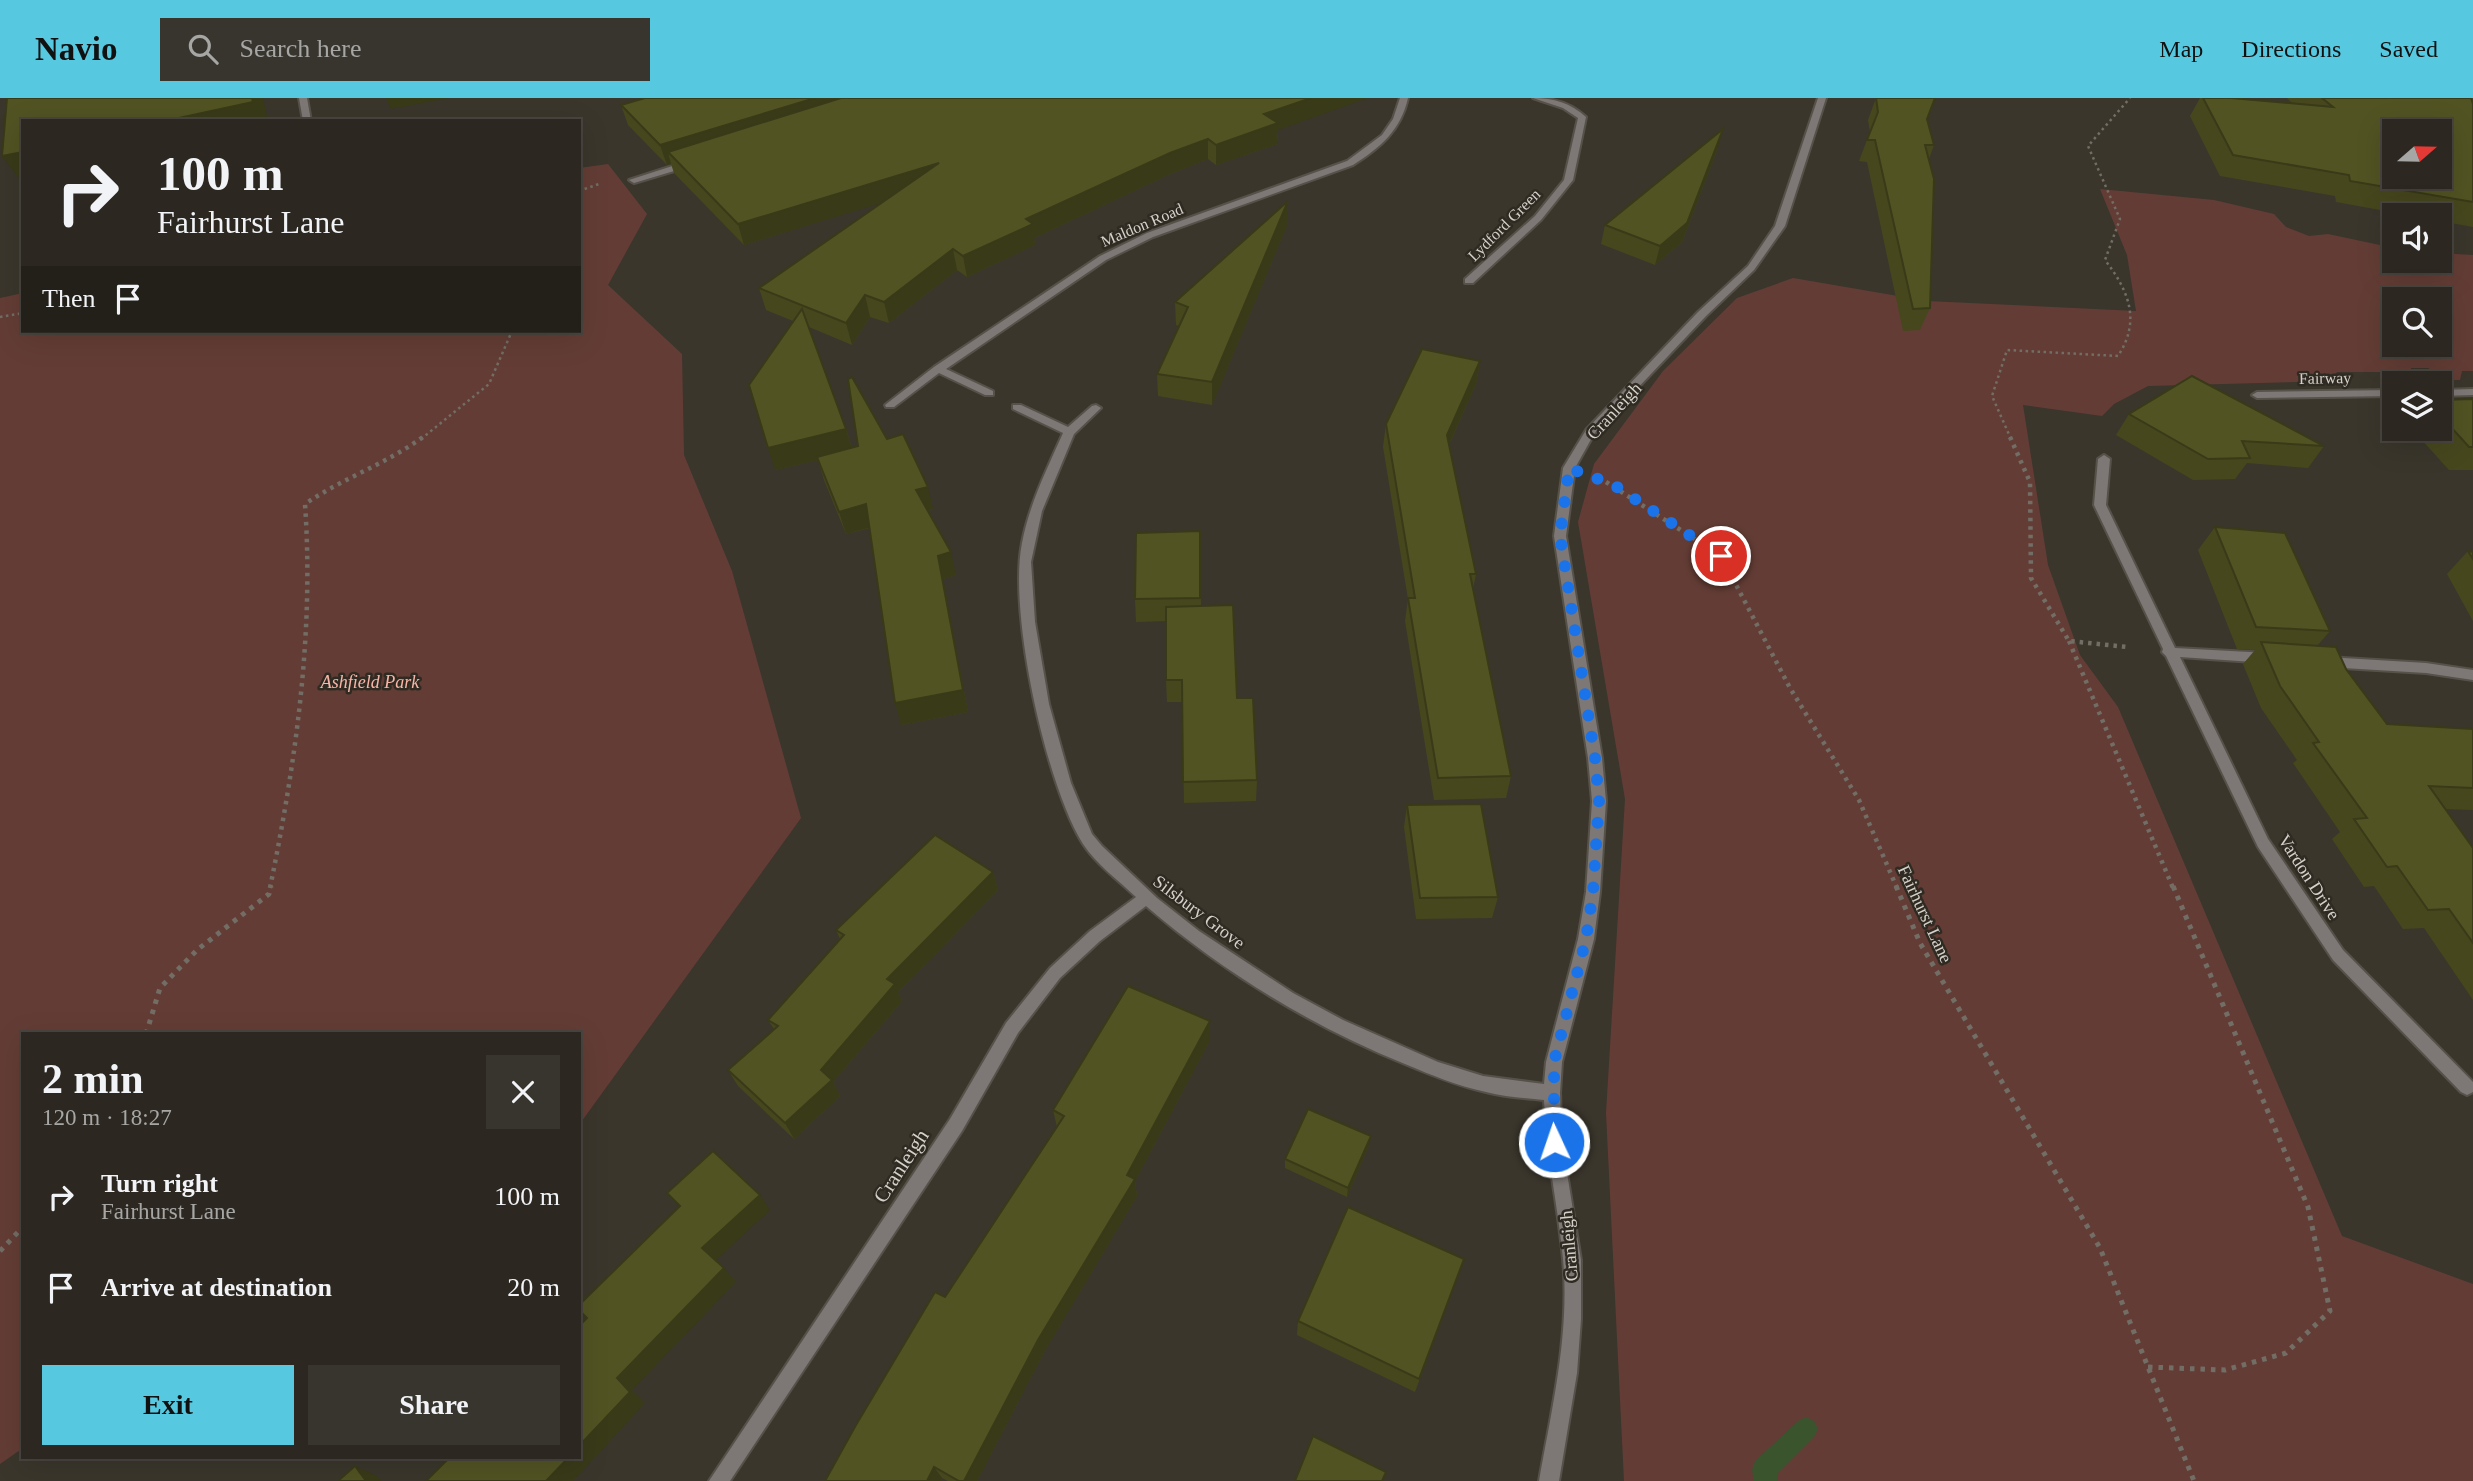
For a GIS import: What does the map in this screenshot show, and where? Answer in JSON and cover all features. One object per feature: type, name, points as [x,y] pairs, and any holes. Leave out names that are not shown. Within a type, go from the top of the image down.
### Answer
[{"type":"street","points":[[303,98],[307,119]]},
{"type":"street","name":"Maldon Road","points":[[890,405],[938,369],[1103,258],[1185,222],[1350,163],[1377,146],[1392,129],[1404,98]]},
{"type":"street","name":"Lydford Green","points":[[1469,281],[1538,218],[1569,180],[1582,117],[1566,106],[1537,98]]},
{"type":"street","name":"Cranleigh","points":[[1549,1481],[1568,1373],[1572,1307],[1572,1260],[1554,1142],[1554,1062],[1586,939],[1598,827],[1595,758],[1560,536],[1569,468],[1590,432],[1702,314],[1751,268],[1773,237],[1780,226],[1822,98]]},
{"type":"street","points":[[634,180],[698,161]]},
{"type":"street","points":[[938,369],[989,393]]},
{"type":"street","name":"Fairway","points":[[2257,395],[2382,393]]},
{"type":"street","points":[[2452,393],[2473,393]]},
{"type":"street","points":[[1017,407],[1069,432],[1096,408]]},
{"type":"street","name":"Silsbury Grove","points":[[1069,432],[1037,505],[1025,561],[1026,621],[1066,792],[1087,839],[1145,898],[1237,965],[1356,1032],[1442,1070],[1485,1084],[1552,1093]]},
{"type":"street","name":"Vardon Drive","points":[[2104,459],[2100,505],[2168,652],[2263,843],[2338,955],[2468,1087]]},
{"type":"street","points":[[2168,652],[2277,659]]},
{"type":"street","points":[[2317,661],[2426,668],[2473,675]]},
{"type":"street","name":"Cranleigh","points":[[719,1481],[956,1125],[1012,1028],[1055,973],[1095,936],[1145,898]]},
{"type":"path","points":[[2130,98],[2088,146],[2120,219],[2105,260],[2125,284],[2132,319],[2130,342],[2118,356],[2007,350],[1992,396],[2030,482],[2031,578],[2069,641],[2308,1207],[2330,1311],[2286,1353],[2225,1370],[2148,1367]]},
{"type":"path","points":[[0,317],[21,313]]},
{"type":"path","points":[[147,1032],[160,988],[197,950],[269,894],[295,751],[306,648],[309,538],[305,504],[337,482],[401,453],[447,420],[489,384],[511,333]]},
{"type":"path","name":"Fairhurst Lane","points":[[1569,468],[1614,485],[1721,556],[1790,688],[1859,800],[1920,943],[2100,1248],[2194,1481]]},
{"type":"path","points":[[2069,641],[2168,652]]},
{"type":"path","points":[[0,1251],[21,1229]]},
{"type":"green space","name":"Ashfield Park","points":[[608,164],[647,214],[608,285],[682,354],[684,455],[732,571],[801,818],[581,1122],[581,1032],[21,1032],[21,1449],[0,1464],[0,298],[21,293],[21,333],[581,333],[581,168]]},
{"type":"green space","points":[[2100,189],[2214,200],[2274,214],[2286,227],[2309,236],[2328,234],[2382,245],[2382,273],[2452,273],[2452,254],[2473,255],[2473,371],[2462,371],[2460,380],[2452,380],[2452,371],[2411,368],[2411,371],[2337,372],[2332,381],[2148,386],[2114,404],[2102,416],[2023,405],[2048,565],[2080,655],[2118,707],[2342,1236],[2473,1284],[2473,1481],[1624,1481],[1606,1113],[1625,799],[1578,522],[1594,464],[1663,371],[1737,298],[1793,278],[1927,301],[2136,311],[2127,255]]},
{"type":"building","points":[[7,98],[252,98],[253,102],[174,119],[21,119],[21,152],[2,156]]},
{"type":"building","points":[[645,98],[815,98],[660,145],[621,105]]},
{"type":"building","points":[[841,98],[1311,98],[1264,114],[1278,123],[1216,145],[1208,139],[1170,153],[1026,219],[1033,224],[963,256],[953,249],[884,302],[865,295],[846,323],[759,288],[939,163],[738,224],[668,152]]},
{"type":"building","points":[[1876,98],[1935,98],[1927,119],[1934,145],[1925,145],[1934,179],[1930,308],[1913,309],[1875,140],[1867,140],[1878,112]]},
{"type":"building","points":[[2203,98],[2333,107],[2322,98],[2471,98],[2473,202],[2397,189],[2452,189],[2452,119],[2382,119],[2382,186],[2350,181],[2349,175],[2233,155]]},
{"type":"building","points":[[1723,129],[1687,223],[1660,246],[1605,225]]},
{"type":"building","points":[[1288,201],[1212,382],[1157,374],[1188,307],[1175,302]]},
{"type":"building","points":[[802,309],[846,429],[768,448],[749,385]]},
{"type":"building","points":[[1422,349],[1480,361],[1447,435],[1476,574],[1470,574],[1511,776],[1438,778],[1408,598],[1415,598],[1386,424]]},
{"type":"building","points":[[2192,376],[2324,446],[2242,441],[2250,458],[2208,459],[2129,414]]},
{"type":"building","points":[[852,377],[887,439],[903,434],[928,487],[916,490],[951,552],[938,556],[963,690],[895,703],[866,504],[839,512],[817,457],[858,446],[848,379]]},
{"type":"building","points":[[2473,399],[2473,447],[2469,447],[2452,428],[2452,400]]},
{"type":"building","points":[[2215,527],[2285,533],[2330,631],[2256,627]]},
{"type":"building","points":[[1200,531],[1200,598],[1135,599],[1136,533]]},
{"type":"building","points":[[1233,605],[1237,698],[1253,698],[1257,780],[1183,782],[1182,680],[1166,680],[1166,607]]},
{"type":"building","points":[[2261,642],[2336,647],[2346,669],[2387,724],[2473,729],[2473,788],[2429,786],[2473,848],[2473,943],[2449,909],[2428,910],[2397,866],[2387,867],[2354,819],[2367,818],[2313,743],[2319,742],[2280,686]]},
{"type":"building","points":[[1481,804],[1498,897],[1420,898],[1407,805]]},
{"type":"building","points":[[935,835],[993,872],[887,979],[895,984],[821,1070],[832,1080],[785,1123],[728,1070],[778,1026],[768,1020],[844,935],[836,930]]},
{"type":"building","points":[[1128,986],[1210,1021],[1127,1175],[1135,1179],[1038,1340],[964,1481],[959,1481],[934,1467],[927,1481],[825,1481],[935,1292],[945,1297],[1064,1116],[1053,1110]]},
{"type":"building","points":[[1308,1109],[1371,1136],[1348,1188],[1285,1159]]},
{"type":"building","points":[[713,1151],[760,1195],[702,1248],[724,1268],[617,1378],[630,1392],[581,1444],[581,1324],[587,1318],[581,1312],[581,1303],[680,1206],[667,1193]]},
{"type":"building","points":[[1348,1207],[1464,1259],[1419,1379],[1298,1321]]},
{"type":"building","points":[[1313,1436],[1386,1472],[1382,1481],[1295,1481]]},
{"type":"building","points":[[448,1459],[567,1459],[546,1481],[426,1481]]},
{"type":"building","points":[[355,1466],[366,1481],[338,1481]]},
{"type":"waterway","points":[[1766,1481],[1764,1470],[1806,1429]]},
{"type":"route","points":[[1554,1142],[1554,1062],[1586,939],[1598,840],[1599,801],[1595,758],[1560,536],[1569,468],[1614,485],[1721,556]]}]
